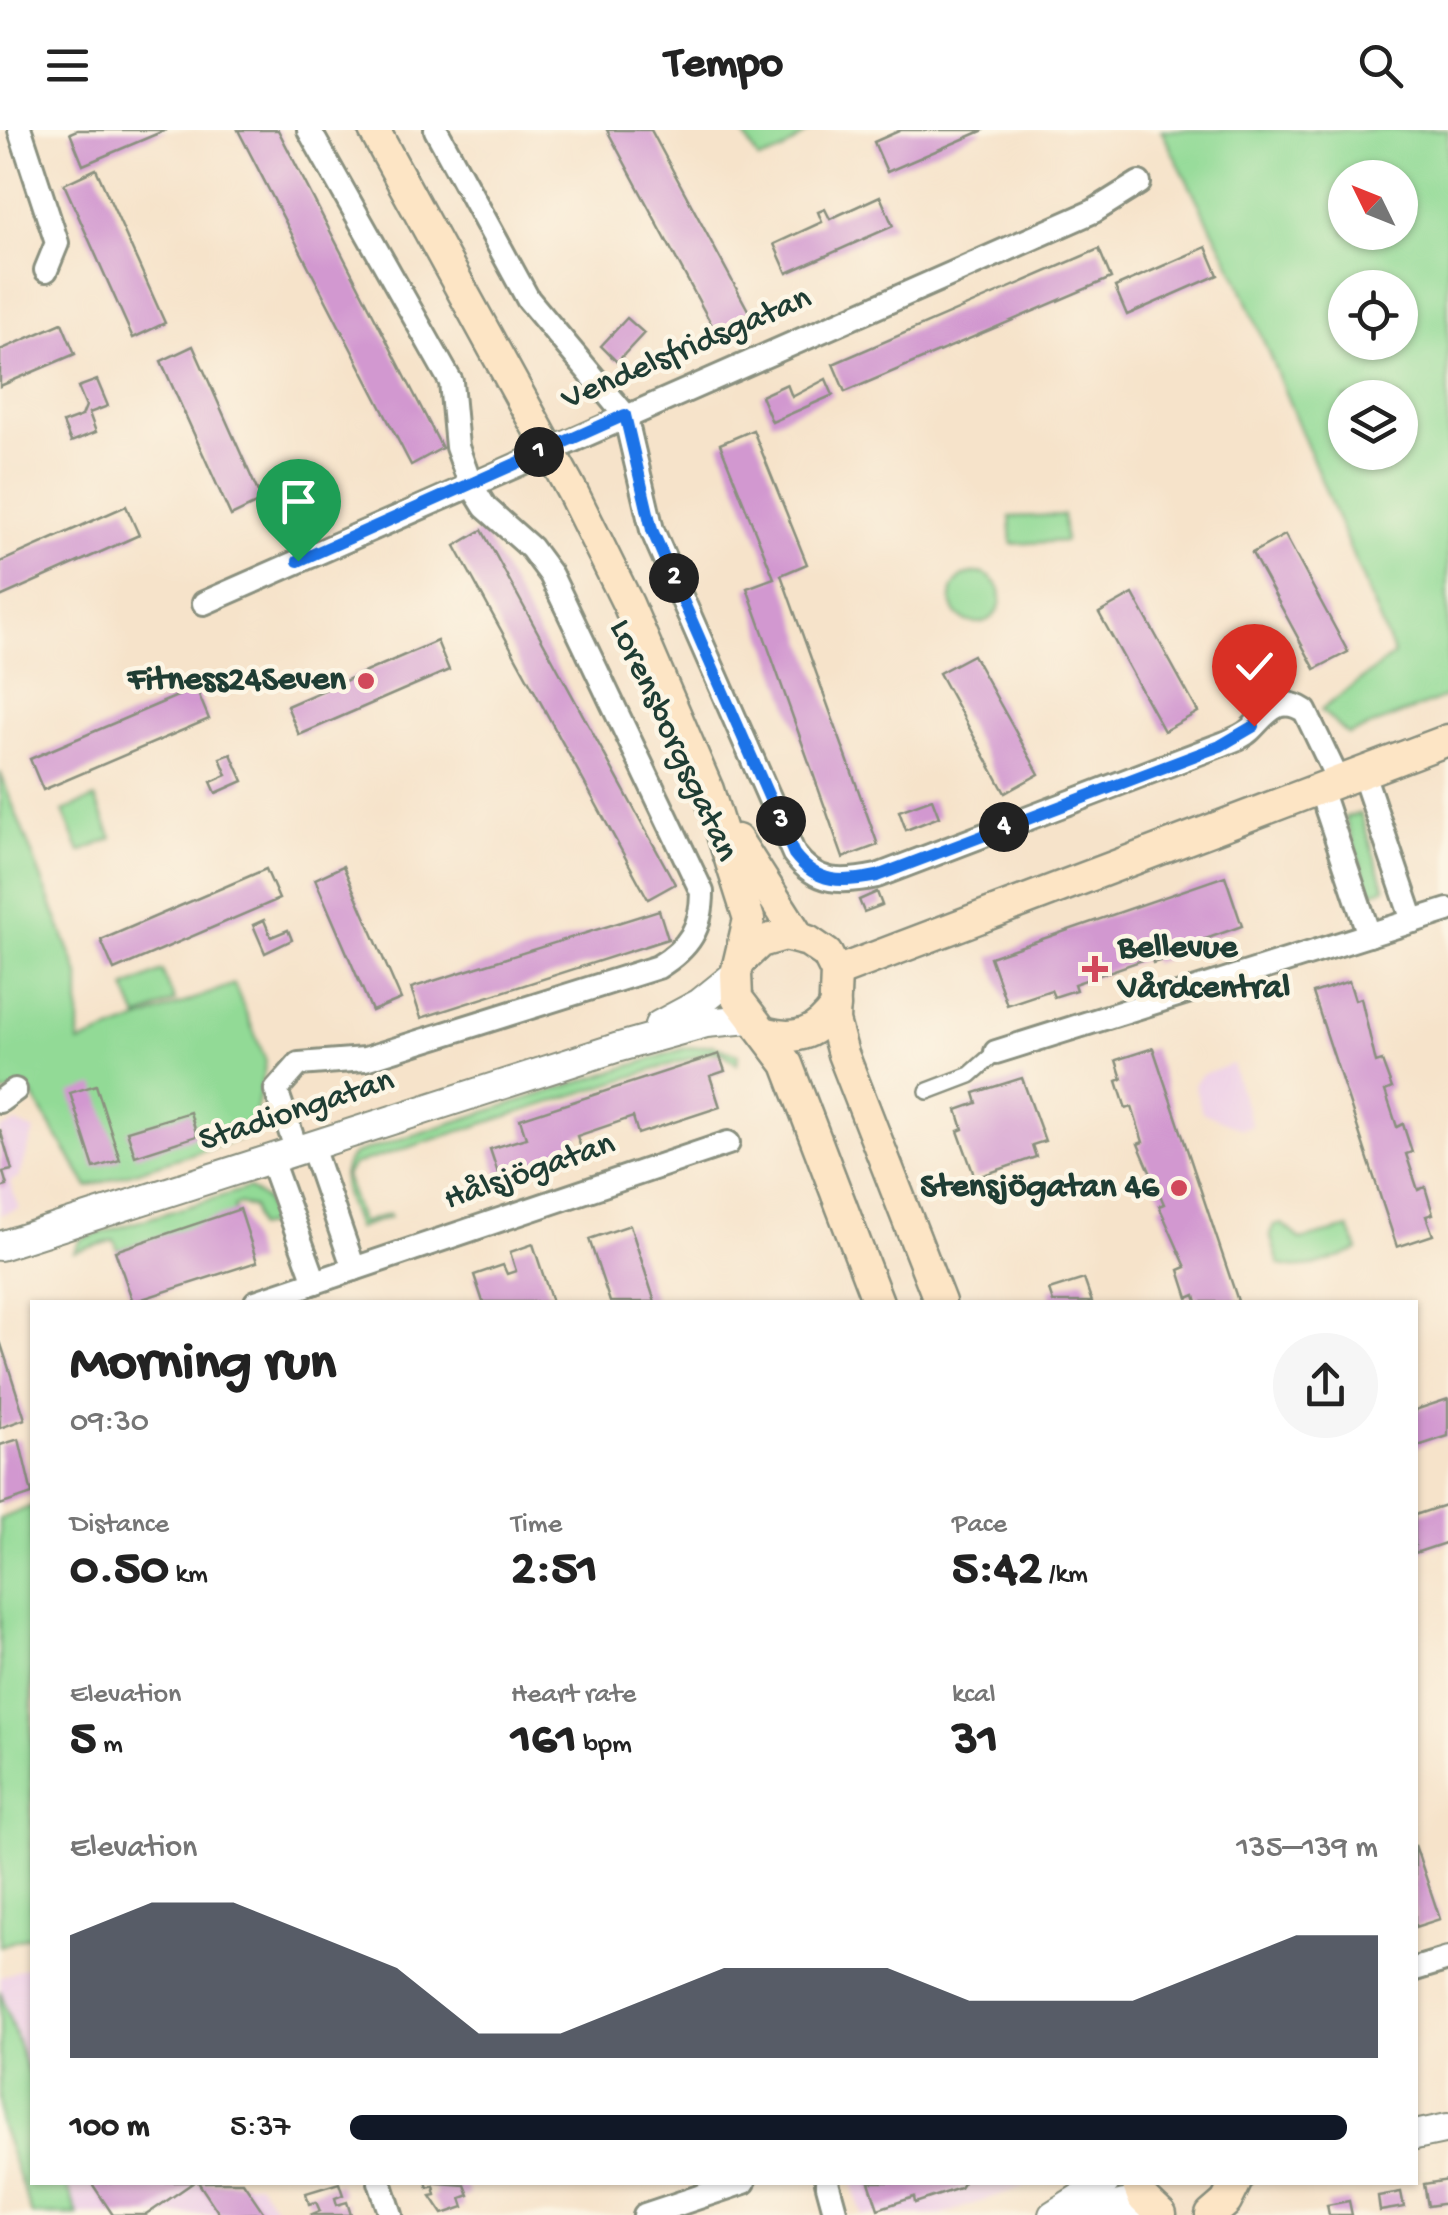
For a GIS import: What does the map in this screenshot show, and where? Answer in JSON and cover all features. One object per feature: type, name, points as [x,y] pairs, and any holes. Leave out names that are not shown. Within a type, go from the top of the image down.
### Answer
[{"type":"main road","name":"Lorensborgsgatan","points":[[374,130],[548,448],[628,604],[708,790],[749,919],[737,998],[787,1064],[877,1300]]},
{"type":"main road","points":[[939,1300],[843,1054],[835,1007],[836,972],[1448,740]]},
{"type":"main road","name":"Lorensborgsgatan","points":[[708,790],[798,936],[826,954],[836,972]]},
{"type":"main road","points":[[739,967],[749,950],[772,936],[798,936]]},
{"type":"main road","points":[[758,1026],[796,1037],[811,1032],[835,1007]]},
{"type":"main road","points":[[1139,2185],[1157,2212]]},
{"type":"street","points":[[20,130],[58,243],[46,270]]},
{"type":"street","name":"Lorensborgsgatan","points":[[294,1153],[276,1090],[299,1064],[364,1059],[658,967],[690,942],[699,921],[702,892],[551,574],[531,548],[485,506],[470,484],[457,447],[451,382],[310,130]]},
{"type":"street","name":"Lorensborgsgatan","points":[[436,130],[528,299],[625,415],[652,530],[794,854],[827,880],[854,881],[1220,746],[1246,734],[1265,710],[1281,704],[1306,711],[1341,781]]},
{"type":"street","name":"Vendelsfridsgatan","points":[[204,602],[1094,211],[1139,183]]},
{"type":"street","points":[[1341,781],[1413,921]]},
{"type":"street","points":[[1341,781],[1368,935]]},
{"type":"street","points":[[928,1090],[970,1075],[996,1052],[1448,910]]},
{"type":"street","name":"Stadiongatan","points":[[616,1048],[700,1003],[739,967]]},
{"type":"street","name":"Stadiongatan","points":[[0,1246],[616,1048],[706,1023],[758,1026]]},
{"type":"street","name":"Hålsjögatan","points":[[262,1300],[728,1143]]},
{"type":"street","points":[[294,1153],[354,1269]]},
{"type":"street","points":[[294,1153],[315,1282]]},
{"type":"street","points":[[1418,1968],[1448,1959]]},
{"type":"street","points":[[1418,2133],[1448,2128]]},
{"type":"street","points":[[381,2185],[391,2215]]},
{"type":"street","points":[[645,2215],[735,2185]]},
{"type":"street","points":[[828,2185],[836,2215]]},
{"type":"street","points":[[1053,2215],[1099,2185]]},
{"type":"street","points":[[1080,2215],[1124,2204],[1157,2212]]},
{"type":"shaded area","points":[[1232,1064],[1252,1126],[1241,1129],[1202,1112],[1194,1084],[1201,1075]]},
{"type":"shaded area","points":[[17,1123],[34,1131],[19,1178],[10,1182],[19,1209],[0,1215],[0,1129]]},
{"type":"shaded area","points":[[30,1966],[30,2079],[0,1991],[0,1977]]},
{"type":"shaded area","points":[[67,2185],[259,2185],[281,2215],[78,2215]]},
{"type":"shaded area","points":[[853,2185],[1028,2185],[942,2215],[862,2215]]},
{"type":"green space","points":[[741,130],[811,130],[781,152],[759,160]]},
{"type":"green space","points":[[1161,130],[1448,130],[1448,696],[1348,735],[1321,710],[1394,655],[1237,277]]},
{"type":"green space","points":[[1063,515],[1065,541],[1012,544],[1010,517]]},
{"type":"green space","points":[[976,573],[994,580],[1001,598],[994,616],[976,623],[958,616],[951,598],[958,580]]},
{"type":"green space","points":[[0,772],[79,975],[79,1043],[234,984],[266,1061],[253,1128],[247,1136],[88,1187],[28,1088],[0,1094]]},
{"type":"green space","points":[[95,798],[112,838],[80,852],[63,811]]},
{"type":"green space","points":[[1360,813],[1385,888],[1370,893],[1345,817]]},
{"type":"green space","points":[[162,971],[175,1001],[138,1018],[125,988]]},
{"type":"green space","points":[[713,1045],[738,1054],[737,1064],[723,1053],[710,1052],[353,1165],[345,1176],[361,1223],[389,1214],[390,1217],[357,1228],[343,1180],[347,1162],[354,1154],[686,1048]]},
{"type":"green space","points":[[248,1188],[266,1200],[274,1231],[266,1225],[257,1227],[253,1207],[238,1204],[234,1207],[236,1215],[118,1250],[114,1240],[74,1252],[81,1239]]},
{"type":"green space","points":[[1282,1224],[1301,1240],[1349,1228],[1358,1250],[1308,1266],[1279,1264],[1270,1234],[1274,1225]]},
{"type":"green space","points":[[30,1507],[30,1936],[0,1946],[0,1519]]},
{"type":"green space","points":[[0,1991],[30,2079],[30,2185],[67,2185],[78,2215],[32,2215],[0,2123]]},
{"type":"building","points":[[166,130],[83,165],[70,133]]},
{"type":"building","points":[[238,130],[278,130],[442,448],[411,465]]},
{"type":"building","points":[[607,130],[651,130],[756,325],[722,344]]},
{"type":"building","points":[[901,130],[984,130],[887,172],[874,142]]},
{"type":"building","points":[[96,169],[165,323],[133,338],[64,184]]},
{"type":"building","points":[[880,196],[893,226],[787,273],[774,244],[822,222],[818,212],[825,209],[830,219]]},
{"type":"building","points":[[1206,247],[1218,275],[1127,315],[1115,287]]},
{"type":"building","points":[[1099,249],[1111,278],[845,392],[833,364]]},
{"type":"building","points":[[627,318],[644,333],[617,362],[601,346]]},
{"type":"building","points":[[62,323],[75,354],[0,386],[0,350]]},
{"type":"building","points":[[193,346],[262,501],[231,516],[161,361]]},
{"type":"building","points":[[826,379],[833,395],[772,422],[761,396],[787,384],[792,397]]},
{"type":"building","points":[[97,380],[108,406],[89,413],[96,432],[71,442],[63,423],[82,416],[86,406],[78,387]]},
{"type":"building","points":[[753,430],[807,564],[781,575],[878,845],[843,858],[747,588],[774,578],[720,444]]},
{"type":"building","points":[[126,506],[139,535],[0,597],[0,562]]},
{"type":"building","points":[[482,530],[675,884],[648,899],[455,546]]},
{"type":"building","points":[[1285,535],[1348,652],[1315,669],[1252,553]]},
{"type":"building","points":[[1133,594],[1198,712],[1164,731],[1099,613]]},
{"type":"building","points":[[437,641],[449,670],[299,735],[287,706]]},
{"type":"building","points":[[973,655],[1039,774],[1005,793],[939,673]]},
{"type":"building","points":[[196,688],[209,719],[43,790],[30,759]]},
{"type":"building","points":[[231,754],[243,781],[216,793],[211,782],[227,775],[220,758]]},
{"type":"building","points":[[932,799],[939,817],[906,830],[899,811]]},
{"type":"building","points":[[343,866],[401,999],[372,1011],[315,879]]},
{"type":"building","points":[[266,869],[279,899],[114,970],[101,940]]},
{"type":"building","points":[[1225,876],[1242,926],[1183,947],[1185,953],[1153,963],[1151,957],[1074,984],[1076,990],[1054,997],[1051,990],[1007,1005],[990,957]]},
{"type":"building","points":[[877,892],[882,905],[864,912],[859,900]]},
{"type":"building","points":[[659,910],[668,939],[421,1018],[411,988]]},
{"type":"building","points":[[264,920],[271,937],[288,930],[292,940],[265,953],[253,925]]},
{"type":"building","points":[[1349,981],[1355,1000],[1361,998],[1376,1063],[1382,1061],[1392,1088],[1385,1091],[1397,1127],[1403,1124],[1412,1152],[1406,1154],[1418,1190],[1425,1187],[1433,1214],[1426,1216],[1433,1235],[1397,1247],[1313,993]]},
{"type":"building","name":"Stensjögatan 46","points":[[1153,1048],[1238,1300],[1196,1300],[1195,1295],[1188,1298],[1179,1270],[1186,1267],[1138,1144],[1143,1142],[1132,1107],[1126,1109],[1117,1081],[1122,1079],[1116,1060]]},
{"type":"building","points":[[719,1054],[725,1071],[710,1076],[720,1107],[638,1134],[633,1117],[577,1136],[582,1151],[501,1182],[490,1149],[526,1138],[520,1119]]},
{"type":"building","points":[[1022,1078],[1045,1141],[1032,1145],[1036,1157],[975,1178],[958,1131],[963,1129],[957,1110],[977,1103],[974,1093]]},
{"type":"building","points":[[96,1085],[120,1160],[94,1168],[70,1093]]},
{"type":"building","points":[[190,1112],[197,1136],[135,1156],[127,1131]]},
{"type":"building","points":[[0,1129],[12,1170],[3,1172],[7,1186],[0,1188]]},
{"type":"building","points":[[240,1209],[257,1262],[132,1300],[115,1251]]},
{"type":"building","points":[[630,1225],[654,1300],[609,1300],[589,1239]]},
{"type":"building","points":[[533,1244],[551,1300],[482,1300],[474,1275],[503,1265],[507,1274],[516,1271],[510,1252]]},
{"type":"building","points":[[1084,1279],[1091,1300],[1052,1300],[1049,1290]]},
{"type":"building","points":[[0,1345],[25,1419],[0,1428]]},
{"type":"building","points":[[1448,1399],[1448,1436],[1418,1446],[1418,1409]]},
{"type":"building","points":[[19,1439],[30,1495],[0,1505],[0,1445]]},
{"type":"building","points":[[1448,1504],[1448,1542],[1418,1552],[1418,1514]]},
{"type":"building","points":[[1418,1854],[1440,1919],[1418,1926]]},
{"type":"building","points":[[1448,2180],[1448,2203],[1428,2206],[1424,2184]]},
{"type":"building","points":[[93,2185],[190,2185],[146,2215],[113,2215]]},
{"type":"building","points":[[200,2185],[245,2185],[264,2213],[220,2215]]},
{"type":"building","points":[[340,2185],[343,2195],[335,2198],[337,2205],[347,2202],[351,2215],[310,2215],[320,2211],[316,2202],[309,2204],[306,2193]]},
{"type":"building","points":[[427,2185],[465,2185],[469,2195],[461,2198],[464,2207],[443,2214],[431,2196],[436,2195],[434,2186]]},
{"type":"building","points":[[870,2185],[962,2185],[915,2203],[914,2197],[878,2209]]},
{"type":"building","points":[[1401,2192],[1404,2207],[1380,2211],[1378,2196]]},
{"type":"building","points":[[1349,2201],[1352,2215],[1329,2215],[1327,2205]]},
{"type":"place","name":"Fitness24Seven","points":[[366,681]]},
{"type":"place","name":"Bellevue Vårdcentral","points":[[1095,969]]},
{"type":"place","name":"Stensjögatan 46","points":[[1179,1188]]},
{"type":"route","points":[[298,561],[625,415],[652,530],[734,708],[794,854],[812,872],[838,882],[877,876],[1220,746],[1254,726]]}]
